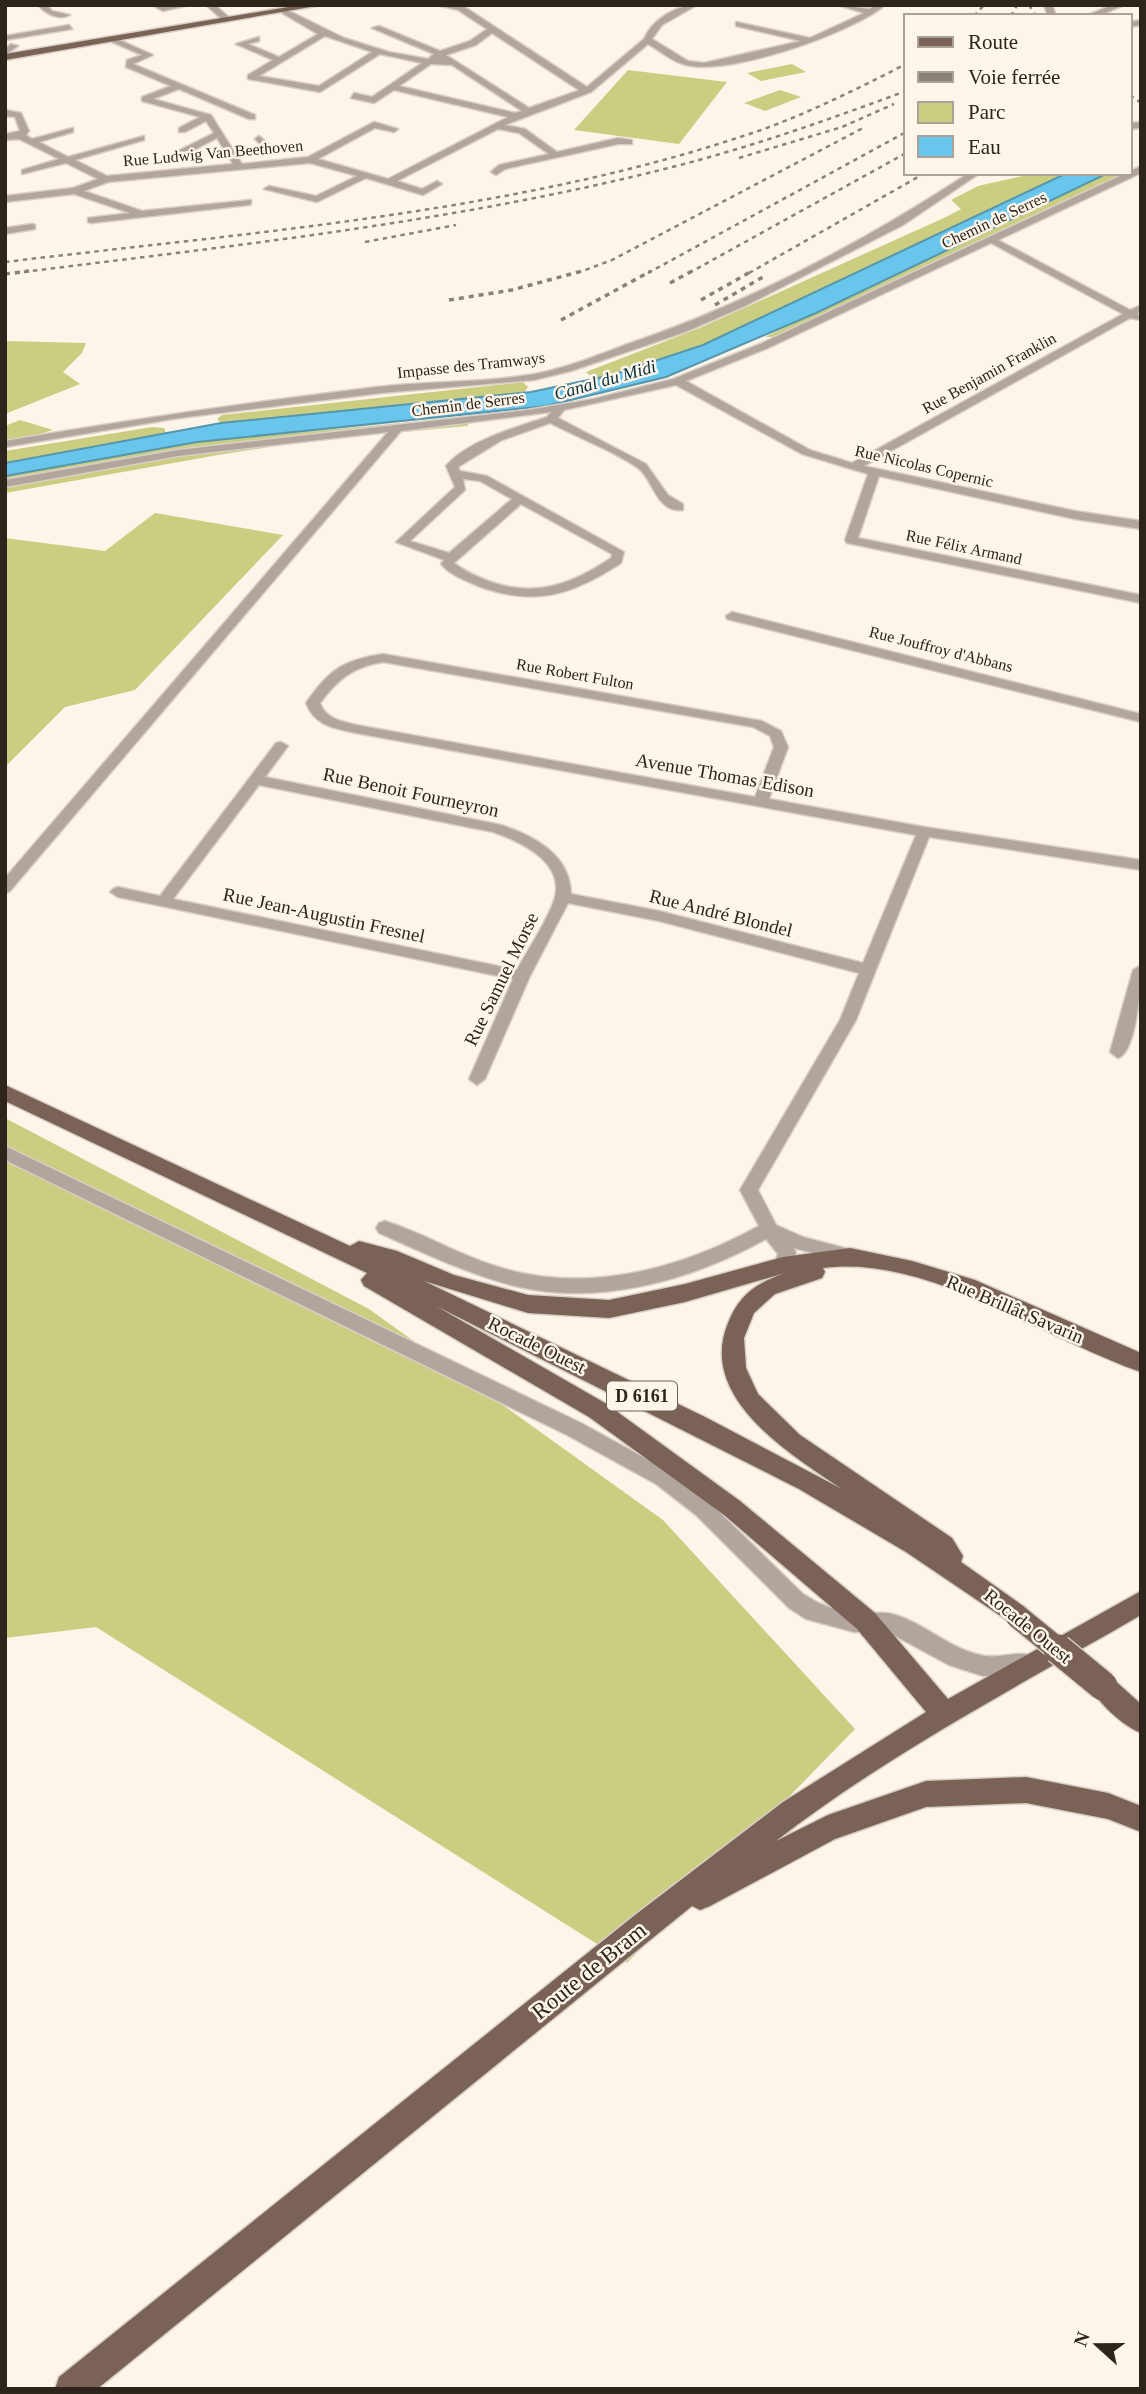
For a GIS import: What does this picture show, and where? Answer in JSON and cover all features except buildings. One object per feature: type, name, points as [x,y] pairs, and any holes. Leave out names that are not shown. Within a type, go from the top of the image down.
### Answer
[{"type":"main road","points":[[5,57],[317,5]]},
{"type":"main road","name":"Rocade Ouest","points":[[5,1092],[307,1235],[783,1467],[881,1523],[967,1577],[1103,1686],[1141,1721]]},
{"type":"main road","points":[[307,1235],[379,1284],[597,1409],[732,1508],[866,1621],[945,1715]]},
{"type":"main road","name":"Rue Brillât Savarin","points":[[307,1235],[389,1257],[449,1282],[528,1304],[609,1309],[685,1293],[783,1265],[850,1256],[967,1286],[1141,1363]]},
{"type":"main road","points":[[887,1264],[831,1267],[791,1277],[767,1288],[745,1308],[733,1338],[735,1367],[749,1400],[792,1442],[943,1546],[967,1577]]},
{"type":"main road","name":"Route de Bram","points":[[71,2389],[645,1924],[793,1811],[945,1715],[1141,1602]]},
{"type":"main road","points":[[645,1924],[828,1828],[926,1794],[1026,1790],[1108,1806],[1141,1819]]},
{"type":"street","points":[[42,5],[50,13],[66,15]]},
{"type":"street","points":[[156,5],[163,9],[185,5]]},
{"type":"street","points":[[210,5],[228,20]]},
{"type":"street","points":[[441,5],[460,8],[584,92]]},
{"type":"street","points":[[389,182],[516,116],[584,92],[648,40],[653,28],[659,23],[693,5]]},
{"type":"street","points":[[842,5],[872,12]]},
{"type":"street","points":[[648,40],[694,65],[814,42],[849,27],[881,5]]},
{"type":"street","points":[[1095,14],[1120,5]]},
{"type":"street","points":[[285,11],[299,23],[323,34],[426,63],[453,62]]},
{"type":"street","points":[[739,24],[814,42]]},
{"type":"street","points":[[5,38],[69,27]]},
{"type":"street","points":[[376,28],[440,54],[529,112]]},
{"type":"street","points":[[354,96],[374,100],[440,54],[473,43],[491,30]]},
{"type":"street","points":[[251,77],[323,34]]},
{"type":"street","points":[[5,38],[19,53]]},
{"type":"street","points":[[240,44],[256,39]]},
{"type":"street","points":[[115,40],[149,55],[129,65],[252,117]]},
{"type":"street","points":[[230,40],[283,58],[306,60]]},
{"type":"street","points":[[237,75],[320,89],[381,50]]},
{"type":"street","points":[[179,86],[145,99],[208,117],[235,162],[268,147],[258,139]]},
{"type":"street","points":[[391,87],[516,116]]},
{"type":"street","points":[[5,113],[18,115],[25,131],[20,136]]},
{"type":"street","points":[[182,130],[208,117]]},
{"type":"street","points":[[310,160],[374,125],[394,129]]},
{"type":"street","points":[[495,127],[522,131],[556,155]]},
{"type":"street","points":[[33,141],[70,130]]},
{"type":"street","points":[[181,153],[211,136],[220,135]]},
{"type":"street","points":[[5,137],[20,136],[33,141],[106,179]]},
{"type":"street","points":[[25,172],[141,138]]},
{"type":"street","points":[[496,172],[502,167],[629,142]]},
{"type":"street","name":"Rue Ludwig Van Beethoven","points":[[5,199],[75,191],[106,179],[235,162],[310,160],[423,192],[437,184]]},
{"type":"street","points":[[269,188],[317,199],[366,175]]},
{"type":"street","name":"Impasse des Tramways","points":[[8,444],[179,415],[381,390],[534,377],[567,369],[681,330],[741,304],[900,223],[973,175]]},
{"type":"street","name":"Chemin de Serres","points":[[5,484],[178,453],[312,436],[396,430],[565,407],[677,380],[764,346],[1128,175]]},
{"type":"street","points":[[75,191],[143,214]]},
{"type":"street","points":[[91,220],[197,204],[247,202]]},
{"type":"street","points":[[5,230],[32,227]]},
{"type":"street","points":[[990,239],[1137,314]]},
{"type":"street","name":"Rue Benjamin Franklin","points":[[853,467],[1137,314]]},
{"type":"street","name":"Rue Nicolas Copernic","points":[[677,380],[806,452],[874,474],[1075,515],[1141,524]]},
{"type":"street","points":[[451,558],[402,541],[461,488],[452,466],[498,438],[551,419],[565,407]]},
{"type":"street","points":[[551,419],[642,466],[649,472],[659,495],[679,507]]},
{"type":"street","points":[[5,888],[396,430]]},
{"type":"street","points":[[456,474],[474,475],[518,500],[544,510],[611,546],[618,552],[617,560],[590,579],[558,592],[540,595],[486,584],[452,569],[447,564],[518,500]]},
{"type":"street","name":"Rue Félix Armand","points":[[874,474],[851,540],[1141,599]]},
{"type":"street","name":"Rue Jouffroy d'Abbans","points":[[732,616],[1141,718]]},
{"type":"street","name":"Rue Robert Fulton","points":[[313,703],[334,673],[355,661],[383,658],[757,724],[776,734],[781,747],[761,801]]},
{"type":"street","name":"Avenue Thomas Edison","points":[[313,703],[316,714],[327,722],[356,729],[924,832],[1141,864]]},
{"type":"street","points":[[163,902],[281,746]]},
{"type":"street","name":"Rue Benoit Fourneyron","points":[[257,780],[496,828],[522,837],[551,858],[563,880],[563,897]]},
{"type":"street","points":[[783,1265],[787,1253],[769,1228],[750,1190],[848,1020],[924,832]]},
{"type":"street","name":"Rue Jean-Augustin Fresnel","points":[[118,892],[522,976]]},
{"type":"street","name":"Rue André Blondel","points":[[563,897],[659,916],[869,970]]},
{"type":"street","name":"Rue Samuel Morse","points":[[477,1079],[522,976],[563,897]]},
{"type":"street","points":[[1118,1052],[1141,970]]},
{"type":"street","points":[[5,1152],[574,1429],[663,1478],[693,1501],[796,1601],[813,1612],[854,1623],[890,1623],[957,1658],[983,1666],[1004,1667],[1046,1659]]},
{"type":"street","points":[[385,1228],[469,1265],[565,1286],[603,1284],[662,1273],[743,1245],[769,1228]]},
{"type":"street","points":[[769,1228],[798,1243],[850,1256]]},
{"type":"green space","points":[[792,64],[806,72],[761,81],[747,73]]},
{"type":"green space","points":[[628,70],[727,82],[679,144],[574,130]]},
{"type":"green space","points":[[780,90],[801,97],[765,111],[744,103]]},
{"type":"green space","points":[[1027,175],[1063,175],[703,345],[594,379],[586,372],[702,327],[946,217],[961,209],[951,200],[978,186]]},
{"type":"green space","points":[[1104,175],[1122,175],[777,337],[765,337]]},
{"type":"green space","points":[[5,341],[86,343],[82,353],[63,372],[80,384],[5,414]]},
{"type":"green space","points":[[523,382],[528,387],[524,393],[221,423],[217,419],[222,415]]},
{"type":"green space","points":[[476,416],[467,426],[308,441],[5,493],[5,476],[197,442]]},
{"type":"green space","points":[[20,420],[53,430],[5,445],[5,426]]},
{"type":"green space","points":[[152,427],[164,428],[166,433],[5,463],[5,451]]},
{"type":"green space","points":[[155,513],[283,535],[135,690],[65,707],[5,767],[5,538],[105,551]]},
{"type":"green space","points":[[5,1118],[369,1309],[663,1520],[855,1729],[627,1963],[96,1627],[5,1638]]},
{"type":"water","name":"Canal du Midi","points":[[1063,175],[1104,175],[816,313],[666,377],[546,406],[197,442],[5,476],[5,463],[221,423],[531,392],[612,375],[703,345]]},
{"type":"railway","points":[[976,14],[984,5]]},
{"type":"railway","points":[[1012,14],[1017,5]]},
{"type":"railway","points":[[1029,5],[1035,14]]},
{"type":"railway","points":[[5,262],[388,216],[578,181],[671,158],[761,130],[816,108],[904,65]]},
{"type":"railway","points":[[15,273],[351,229],[519,201],[684,164],[796,130],[904,92]]},
{"type":"railway","points":[[1132,96],[1141,103]]},
{"type":"railway","points":[[739,158],[842,127],[894,104]]},
{"type":"railway","points":[[577,273],[612,260],[863,128]]},
{"type":"railway","points":[[648,273],[904,133]]},
{"type":"railway","points":[[689,273],[904,154]]},
{"type":"railway","points":[[749,273],[921,175]]},
{"type":"railway","points":[[365,242],[456,225]]},
{"type":"railway","points":[[5,274],[29,271]]},
{"type":"railway","points":[[449,300],[512,290],[582,271]]},
{"type":"railway","points":[[561,320],[651,271]]},
{"type":"railway","points":[[670,283],[692,271]]},
{"type":"railway","points":[[701,300],[752,271]]},
{"type":"railway","points":[[715,305],[763,277]]}]
